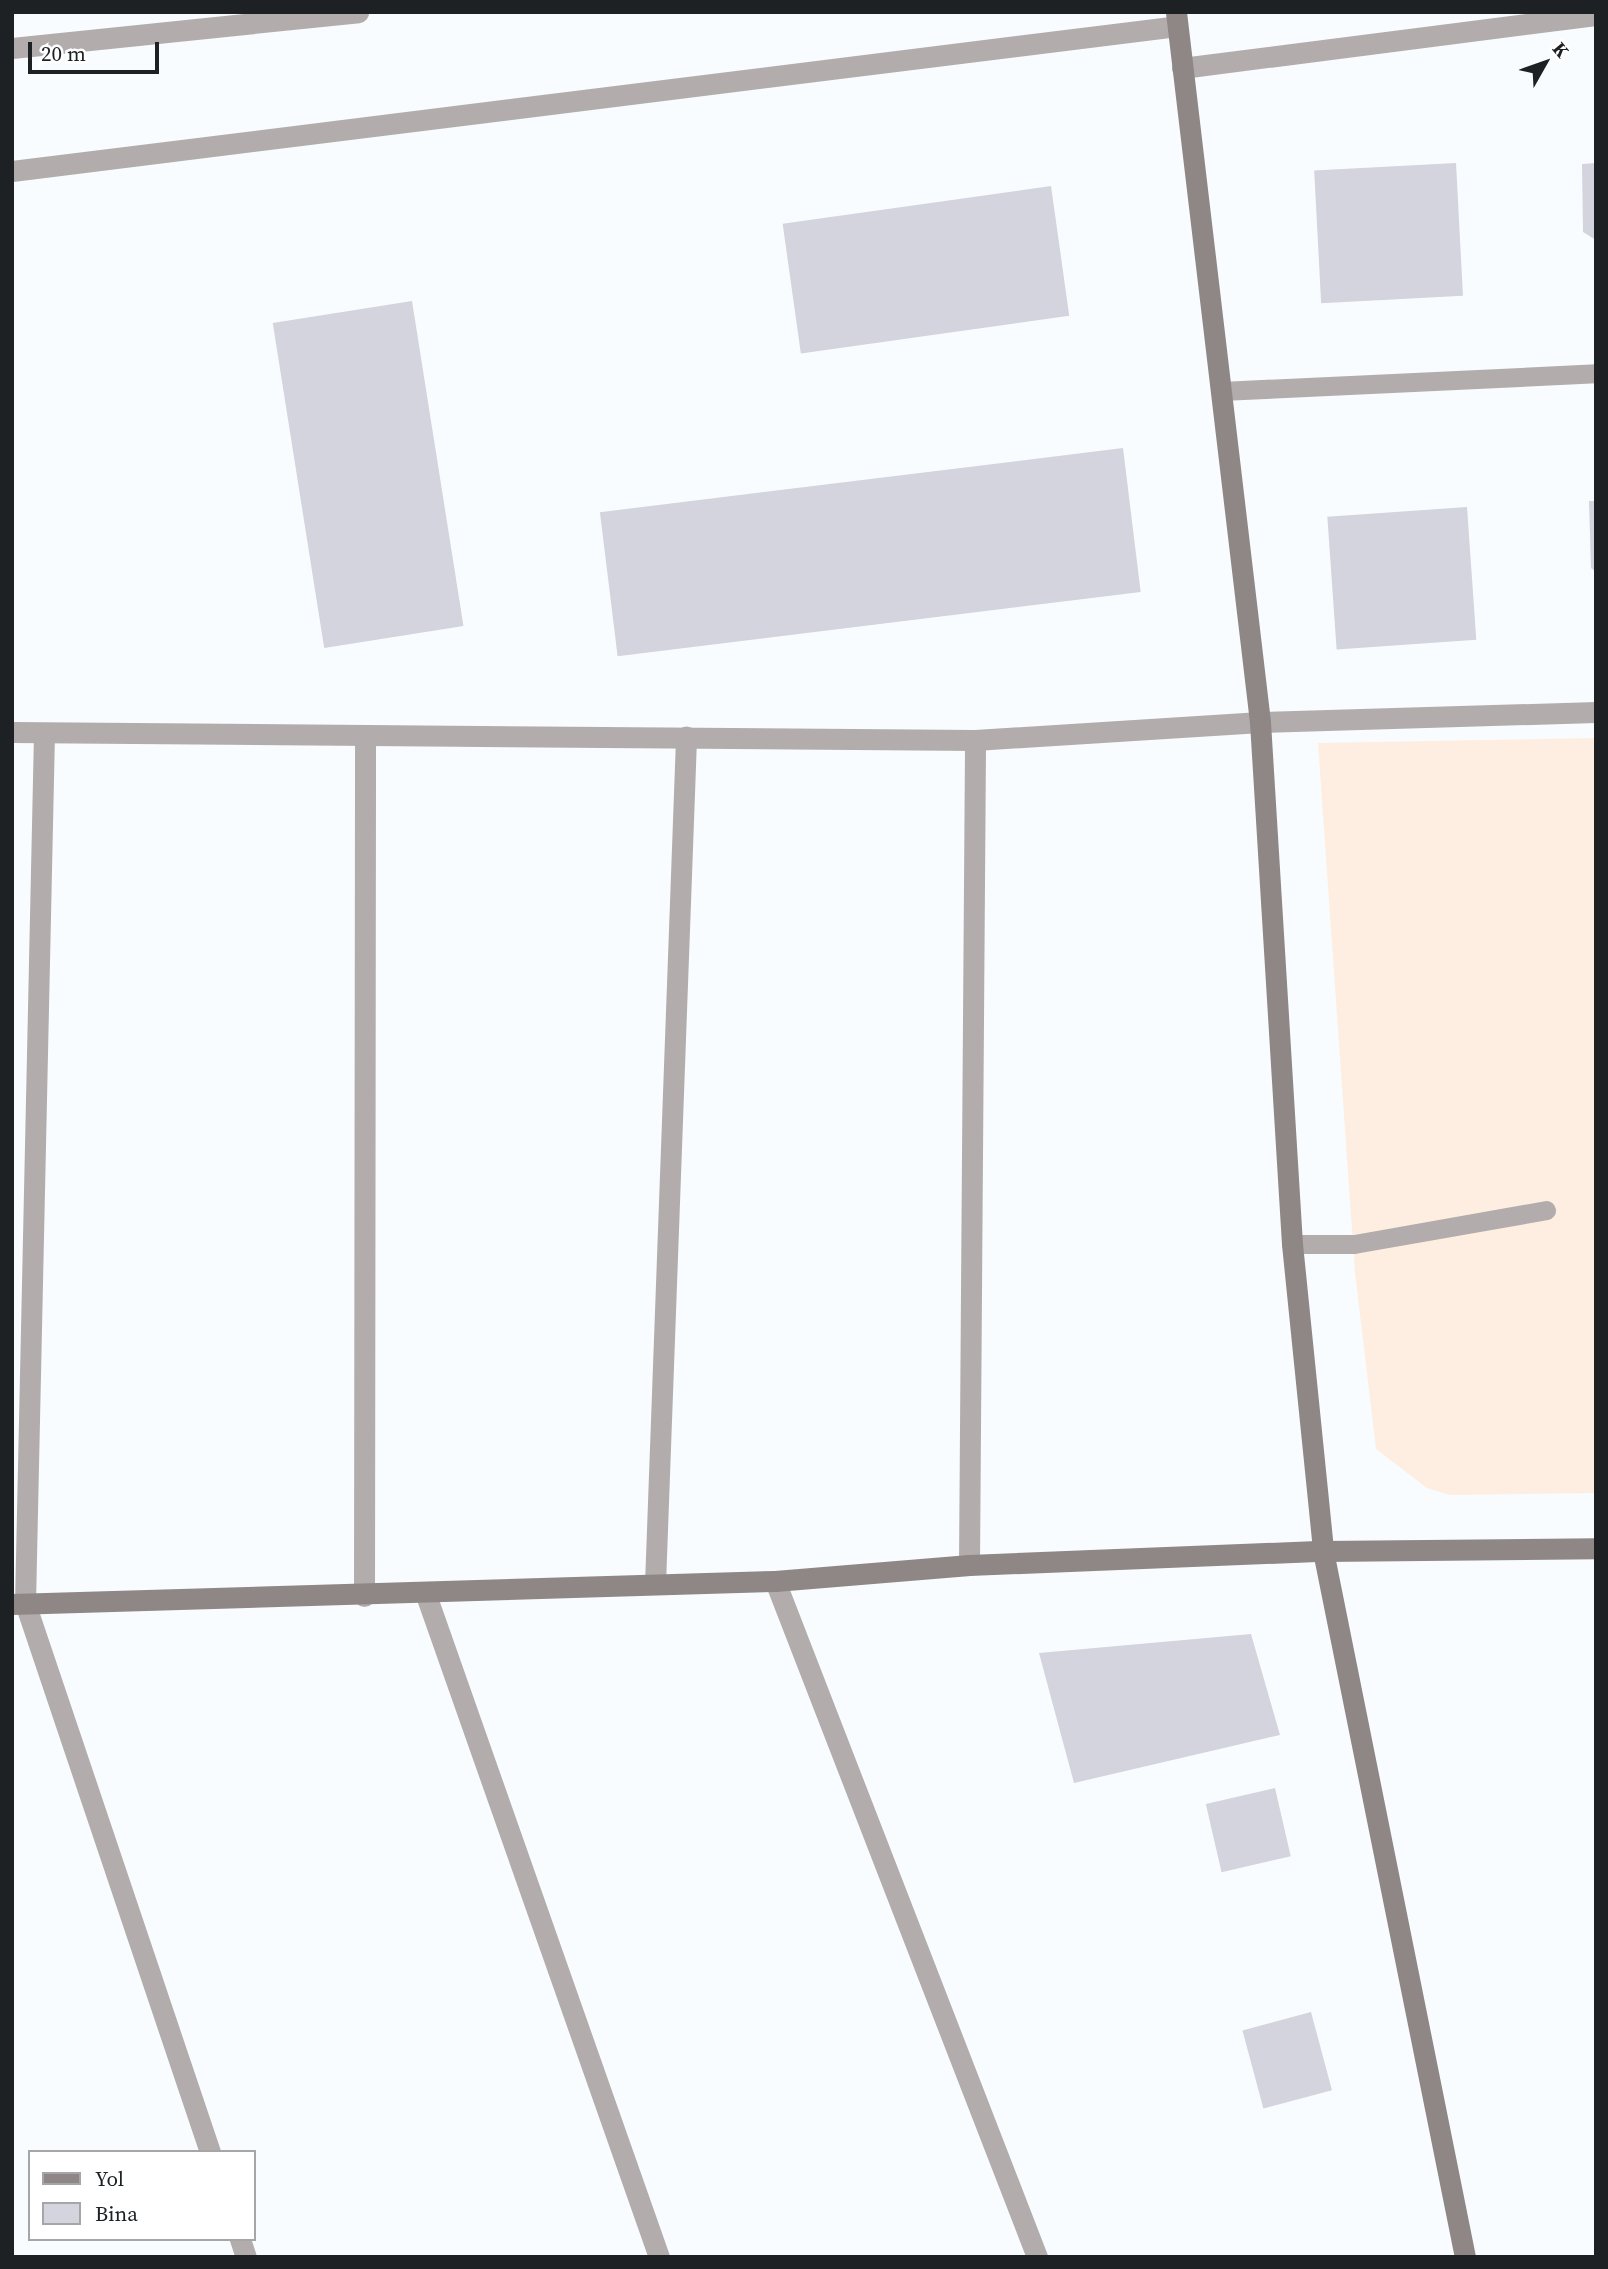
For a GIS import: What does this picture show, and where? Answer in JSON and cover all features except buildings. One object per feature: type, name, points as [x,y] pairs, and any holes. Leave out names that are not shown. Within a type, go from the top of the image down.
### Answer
[{"type":"street","points":[[12,48],[358,12]]},
{"type":"street","points":[[1182,68],[1596,15]]},
{"type":"street","points":[[12,171],[1176,19],[1260,722],[1292,1244],[1323,1551],[1465,2257]]},
{"type":"street","points":[[12,733],[975,740],[1260,722],[1596,712]]},
{"type":"street","points":[[44,733],[19,1603],[209,2150]]},
{"type":"street","points":[[364,1596],[365,735]]},
{"type":"street","points":[[655,1584],[686,737]]},
{"type":"street","points":[[969,1565],[975,740]]},
{"type":"street","points":[[19,1603],[425,1595],[775,1581],[969,1565],[1323,1551],[1596,1548]]},
{"type":"street","points":[[775,1581],[1037,2257]]},
{"type":"street","points":[[425,1595],[659,2257]]},
{"type":"lane","points":[[1221,391],[1596,373]]},
{"type":"lane","points":[[1292,1244],[1354,1244],[1546,1210]]},
{"type":"shaded area","points":[[1596,738],[1596,1493],[1449,1495],[1427,1488],[1376,1449],[1355,1273],[1318,743]]}]
